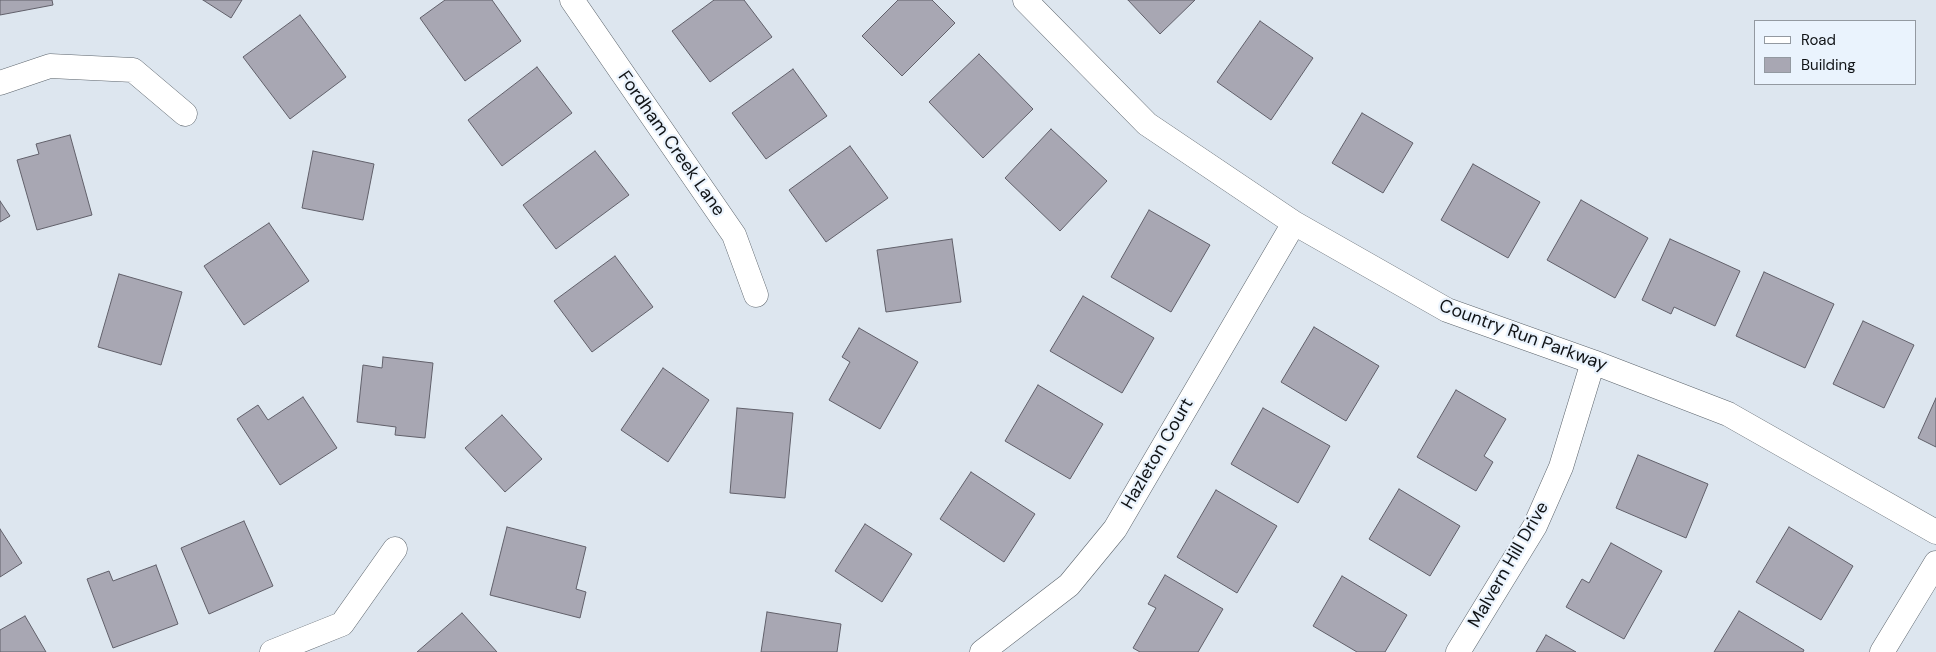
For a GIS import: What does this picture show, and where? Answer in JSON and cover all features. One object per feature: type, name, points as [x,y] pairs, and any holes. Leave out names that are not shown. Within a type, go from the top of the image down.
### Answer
[{"type":"street","name":"Fordham Creek Lane","points":[[572,0],[734,235],[756,295]]},
{"type":"street","name":"Country Run Parkway","points":[[1025,0],[1147,124],[1294,223],[1446,310],[1593,362],[1728,414],[1936,532]]},
{"type":"street","points":[[0,83],[50,66],[132,70],[184,114]]},
{"type":"street","name":"Hazleton Court","points":[[982,652],[1069,585],[1115,528],[1294,223]]},
{"type":"street","name":"Malvern Hill Drive","points":[[1458,652],[1536,526],[1561,467],[1593,362]]},
{"type":"street","points":[[272,652],[342,624],[395,550]]},
{"type":"street","points":[[1882,652],[1936,563]]},
{"type":"building","points":[[0,0],[52,0],[53,5],[0,15]]},
{"type":"building","points":[[203,0],[242,0],[231,18]]},
{"type":"building","points":[[445,0],[492,0],[521,41],[465,81],[420,18]]},
{"type":"building","points":[[714,0],[744,0],[772,37],[710,82],[672,31]]},
{"type":"building","points":[[898,0],[932,0],[955,23],[902,76],[862,36]]},
{"type":"building","points":[[1128,0],[1195,0],[1160,34]]},
{"type":"building","points":[[300,15],[346,77],[290,119],[243,57]]},
{"type":"building","points":[[1260,21],[1313,58],[1271,120],[1217,82]]},
{"type":"building","points":[[979,54],[1033,109],[983,158],[929,102]]},
{"type":"building","points":[[537,67],[572,113],[502,166],[468,120]]},
{"type":"building","points":[[793,69],[827,116],[766,159],[732,113]]},
{"type":"building","points":[[1362,113],[1413,143],[1383,193],[1332,163]]},
{"type":"building","points":[[1051,129],[1107,181],[1060,231],[1005,178]]},
{"type":"building","points":[[70,135],[92,215],[37,230],[17,160],[39,154],[36,144]]},
{"type":"building","points":[[850,146],[888,198],[826,242],[789,190]]},
{"type":"building","points":[[313,151],[374,164],[363,220],[302,208]]},
{"type":"building","points":[[595,151],[629,195],[556,249],[523,205]]},
{"type":"building","points":[[1473,164],[1540,202],[1508,258],[1441,220]]},
{"type":"building","points":[[1581,200],[1648,238],[1615,298],[1547,260]]},
{"type":"building","points":[[0,201],[10,216],[0,222]]},
{"type":"building","points":[[1149,210],[1210,245],[1171,312],[1111,277]]},
{"type":"building","points":[[269,223],[309,281],[244,325],[204,266]]},
{"type":"building","points":[[952,239],[961,302],[886,312],[877,250]]},
{"type":"building","points":[[1670,239],[1740,271],[1715,326],[1674,307],[1671,314],[1642,300]]},
{"type":"building","points":[[615,256],[653,307],[592,352],[554,301]]},
{"type":"building","points":[[1764,272],[1834,304],[1805,368],[1736,336]]},
{"type":"building","points":[[119,274],[182,292],[161,365],[98,347]]},
{"type":"building","points":[[1083,296],[1154,338],[1122,393],[1050,351]]},
{"type":"building","points":[[1863,321],[1914,345],[1884,408],[1833,384]]},
{"type":"building","points":[[1314,327],[1379,366],[1346,421],[1281,382]]},
{"type":"building","points":[[859,328],[918,362],[880,429],[829,400],[850,362],[842,357]]},
{"type":"building","points":[[383,357],[433,363],[425,438],[395,435],[396,427],[357,422],[363,365],[382,368]]},
{"type":"building","points":[[663,368],[709,400],[668,462],[621,430]]},
{"type":"building","points":[[1038,385],[1103,424],[1070,479],[1005,441]]},
{"type":"building","points":[[1456,390],[1506,419],[1484,456],[1493,462],[1476,491],[1417,457]]},
{"type":"building","points":[[303,397],[337,448],[280,485],[237,419],[258,405],[268,420]]},
{"type":"building","points":[[1936,398],[1936,447],[1918,438]]},
{"type":"building","points":[[737,408],[793,413],[785,498],[730,493]]},
{"type":"building","points":[[1263,408],[1330,446],[1298,503],[1231,464]]},
{"type":"building","points":[[502,415],[542,459],[505,492],[465,448]]},
{"type":"building","points":[[1638,455],[1708,484],[1686,538],[1616,508]]},
{"type":"building","points":[[971,472],[1035,514],[1004,562],[940,519]]},
{"type":"building","points":[[1399,489],[1460,526],[1430,576],[1369,539]]},
{"type":"building","points":[[1216,490],[1277,526],[1237,593],[1177,557]]},
{"type":"building","points":[[244,521],[273,586],[209,614],[181,548]]},
{"type":"building","points":[[865,524],[912,554],[882,602],[835,571]]},
{"type":"building","points":[[507,527],[586,547],[576,589],[586,592],[580,618],[490,595]]},
{"type":"building","points":[[1789,527],[1853,566],[1821,620],[1756,582]]},
{"type":"building","points":[[0,529],[22,563],[0,577]]},
{"type":"building","points":[[1611,543],[1662,571],[1624,639],[1566,607],[1582,579],[1589,583]]},
{"type":"building","points":[[156,565],[178,624],[113,648],[87,579],[109,571],[113,581]]},
{"type":"building","points":[[1165,575],[1223,609],[1198,652],[1140,652],[1133,648],[1156,608],[1148,604]]},
{"type":"building","points":[[1342,576],[1407,615],[1385,652],[1357,652],[1313,626]]},
{"type":"building","points":[[1739,611],[1804,650],[1803,652],[1714,652]]},
{"type":"building","points":[[767,612],[841,624],[837,652],[761,652]]},
{"type":"building","points":[[462,613],[497,652],[417,652]]},
{"type":"building","points":[[25,616],[46,652],[0,652],[0,630]]},
{"type":"building","points":[[1546,635],[1576,652],[1536,652]]}]
